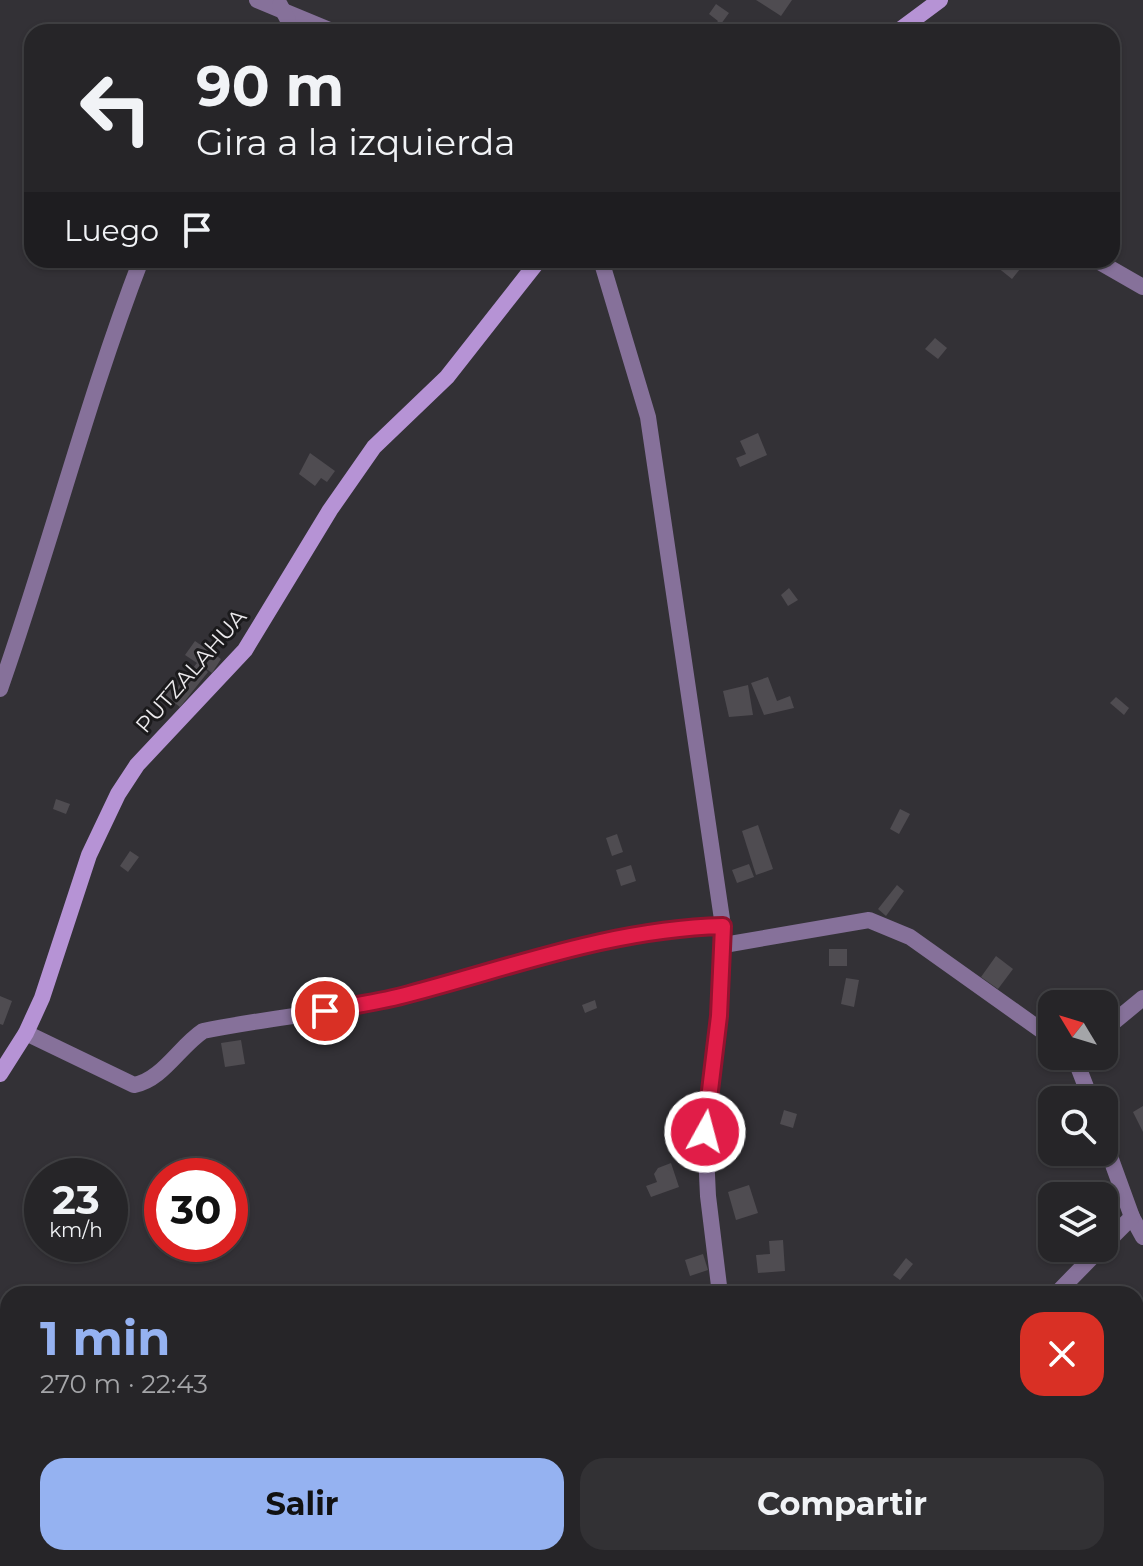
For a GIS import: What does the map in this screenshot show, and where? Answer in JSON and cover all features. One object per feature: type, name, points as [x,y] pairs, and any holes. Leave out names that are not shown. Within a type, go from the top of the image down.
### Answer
[{"type":"street","points":[[257,0],[280,4],[319,24]]},
{"type":"street","points":[[913,20],[926,0]]},
{"type":"street","points":[[908,24],[940,0]]},
{"type":"street","points":[[280,4],[288,24]]},
{"type":"street","points":[[0,689],[45,558],[116,323],[138,268]]},
{"type":"street","name":"PUTZALAHUA","points":[[0,1074],[26,1033],[42,998],[89,855],[118,794],[137,765],[245,650],[330,510],[374,447],[447,377],[533,268]]},
{"type":"street","points":[[603,268],[648,417],[723,926],[724,945],[705,1132],[708,1196],[719,1286]]},
{"type":"street","points":[[1110,268],[1143,287]]},
{"type":"street","points":[[724,945],[869,920],[910,937],[1038,1028]]},
{"type":"street","points":[[26,1033],[134,1085],[146,1083],[187,1041],[203,1031],[406,995],[594,941],[669,927],[723,926]]},
{"type":"street","points":[[1118,1019],[1143,998]]},
{"type":"street","points":[[1113,1166],[1132,1217],[1143,1237]]},
{"type":"street","points":[[1118,1231],[1132,1217]]},
{"type":"street","points":[[1064,1286],[1088,1262]]},
{"type":"building","points":[[756,0],[792,0],[781,16]]},
{"type":"building","points":[[716,4],[729,13],[721,24],[716,24],[718,21],[709,14]]},
{"type":"building","points":[[998,268],[1021,268],[1012,279]]},
{"type":"building","points":[[935,338],[947,348],[938,359],[925,349]]},
{"type":"building","points":[[758,433],[767,455],[740,467],[736,458],[746,454],[740,441]]},
{"type":"building","points":[[310,453],[335,471],[327,482],[321,478],[315,486],[299,474]]},
{"type":"building","points":[[789,588],[798,600],[788,606],[781,595]]},
{"type":"building","points":[[195,641],[221,659],[212,673],[201,665],[208,672],[180,707],[163,694],[169,687],[175,691],[180,684],[184,687],[197,672],[193,668],[197,663],[185,655]]},
{"type":"building","points":[[768,677],[777,701],[790,696],[794,708],[764,715],[751,683]]},
{"type":"building","points":[[748,685],[753,715],[729,717],[723,691]]},
{"type":"building","points":[[1116,697],[1129,708],[1124,715],[1110,703]]},
{"type":"building","points":[[56,799],[70,804],[66,814],[53,809]]},
{"type":"building","points":[[900,809],[910,814],[899,834],[890,829]]},
{"type":"building","points":[[758,825],[773,869],[756,875],[742,831]]},
{"type":"building","points":[[617,834],[623,852],[612,856],[606,838]]},
{"type":"building","points":[[130,851],[139,857],[128,872],[120,866]]},
{"type":"building","points":[[749,864],[754,877],[737,883],[732,870]]},
{"type":"building","points":[[631,865],[636,881],[621,886],[616,870]]},
{"type":"building","points":[[897,885],[904,891],[886,916],[878,909]]},
{"type":"building","points":[[829,949],[847,949],[847,966],[829,966]]},
{"type":"building","points":[[996,956],[1013,969],[998,989],[981,977]]},
{"type":"building","points":[[846,978],[859,980],[854,1007],[841,1004]]},
{"type":"building","points":[[0,996],[12,1001],[3,1025],[0,1024]]},
{"type":"building","points":[[595,1000],[597,1008],[585,1013],[582,1005]]},
{"type":"building","points":[[241,1040],[245,1064],[225,1067],[221,1043]]},
{"type":"building","points":[[1143,1106],[1143,1132],[1133,1112]]},
{"type":"building","points":[[784,1110],[797,1114],[793,1128],[780,1124]]},
{"type":"building","points":[[671,1163],[679,1187],[651,1197],[646,1186],[657,1182],[654,1174],[658,1168]]},
{"type":"building","points":[[749,1185],[758,1213],[736,1220],[728,1192]]},
{"type":"building","points":[[783,1240],[785,1271],[758,1273],[756,1255],[770,1254],[769,1241]]},
{"type":"building","points":[[703,1254],[708,1270],[690,1276],[685,1260]]},
{"type":"building","points":[[906,1258],[913,1264],[900,1280],[893,1275]]},
{"type":"route","points":[[325,1011],[406,995],[594,941],[669,927],[723,926],[719,1016],[705,1132]]}]
